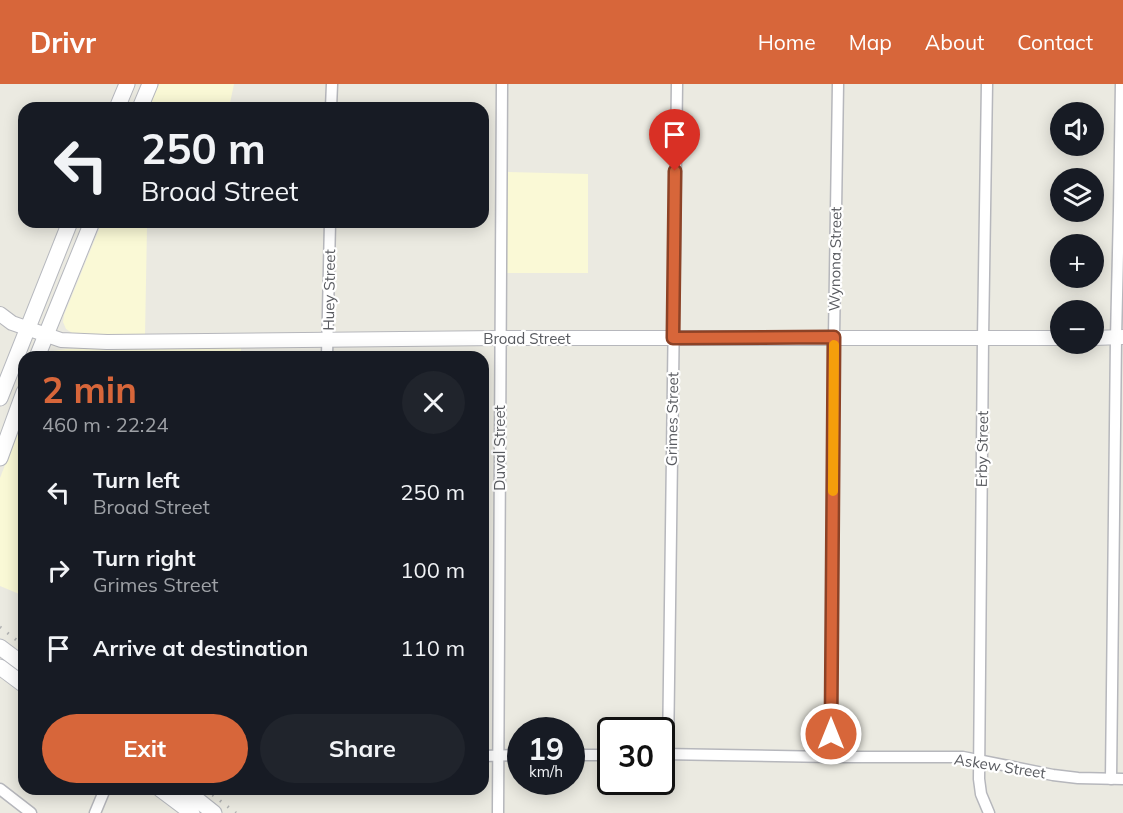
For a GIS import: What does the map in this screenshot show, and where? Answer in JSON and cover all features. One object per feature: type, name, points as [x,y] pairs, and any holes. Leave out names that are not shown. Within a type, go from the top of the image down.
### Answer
[{"type":"main road","points":[[120,102],[127,84]]},
{"type":"main road","points":[[142,102],[150,84]]},
{"type":"main road","points":[[18,351],[68,228]]},
{"type":"main road","points":[[39,351],[90,228]]},
{"type":"main road","points":[[0,398],[18,351]]},
{"type":"main road","points":[[0,458],[18,408]]},
{"type":"main road","points":[[0,647],[18,660]]},
{"type":"main road","points":[[0,667],[18,681]]},
{"type":"main road","points":[[168,795],[192,813]]},
{"type":"main road","points":[[192,795],[214,813]]},
{"type":"street","points":[[332,84],[332,102]]},
{"type":"street","name":"Duval Street","points":[[498,813],[502,84]]},
{"type":"street","name":"Grimes Street","points":[[666,717],[677,84]]},
{"type":"street","name":"Wynona Street","points":[[831,757],[838,84]]},
{"type":"street","name":"Erby Street","points":[[987,84],[979,779],[981,794],[989,813]]},
{"type":"street","points":[[1117,779],[1121,84]]},
{"type":"street","name":"Huey Street","points":[[327,351],[330,228]]},
{"type":"street","name":"Broad Street","points":[[0,314],[12,323],[61,340],[107,342],[500,338],[1050,338]]},
{"type":"street","name":"Askew Street","points":[[675,754],[963,757],[1053,775],[1117,779]]},
{"type":"street","points":[[489,756],[507,756]]},
{"type":"street","points":[[0,789],[32,813]]},
{"type":"street","points":[[95,813],[102,795]]},
{"type":"shaded area","points":[[159,84],[234,84],[230,102],[152,102]]},
{"type":"shaded area","points":[[506,172],[588,174],[588,273],[506,273]]},
{"type":"shaded area","points":[[100,228],[147,228],[145,336],[88,336],[72,333],[66,329],[63,322]]},
{"type":"shaded area","points":[[161,346],[241,347],[241,351],[53,351]]},
{"type":"shaded area","points":[[18,432],[18,594],[0,586],[0,478]]},
{"type":"railway","points":[[0,627],[18,641]]},
{"type":"railway","points":[[213,795],[236,813]]},
{"type":"slow traffic","points":[[833,491],[834,345]]},
{"type":"route","points":[[675,171],[673,338],[834,337],[831,734]]}]
